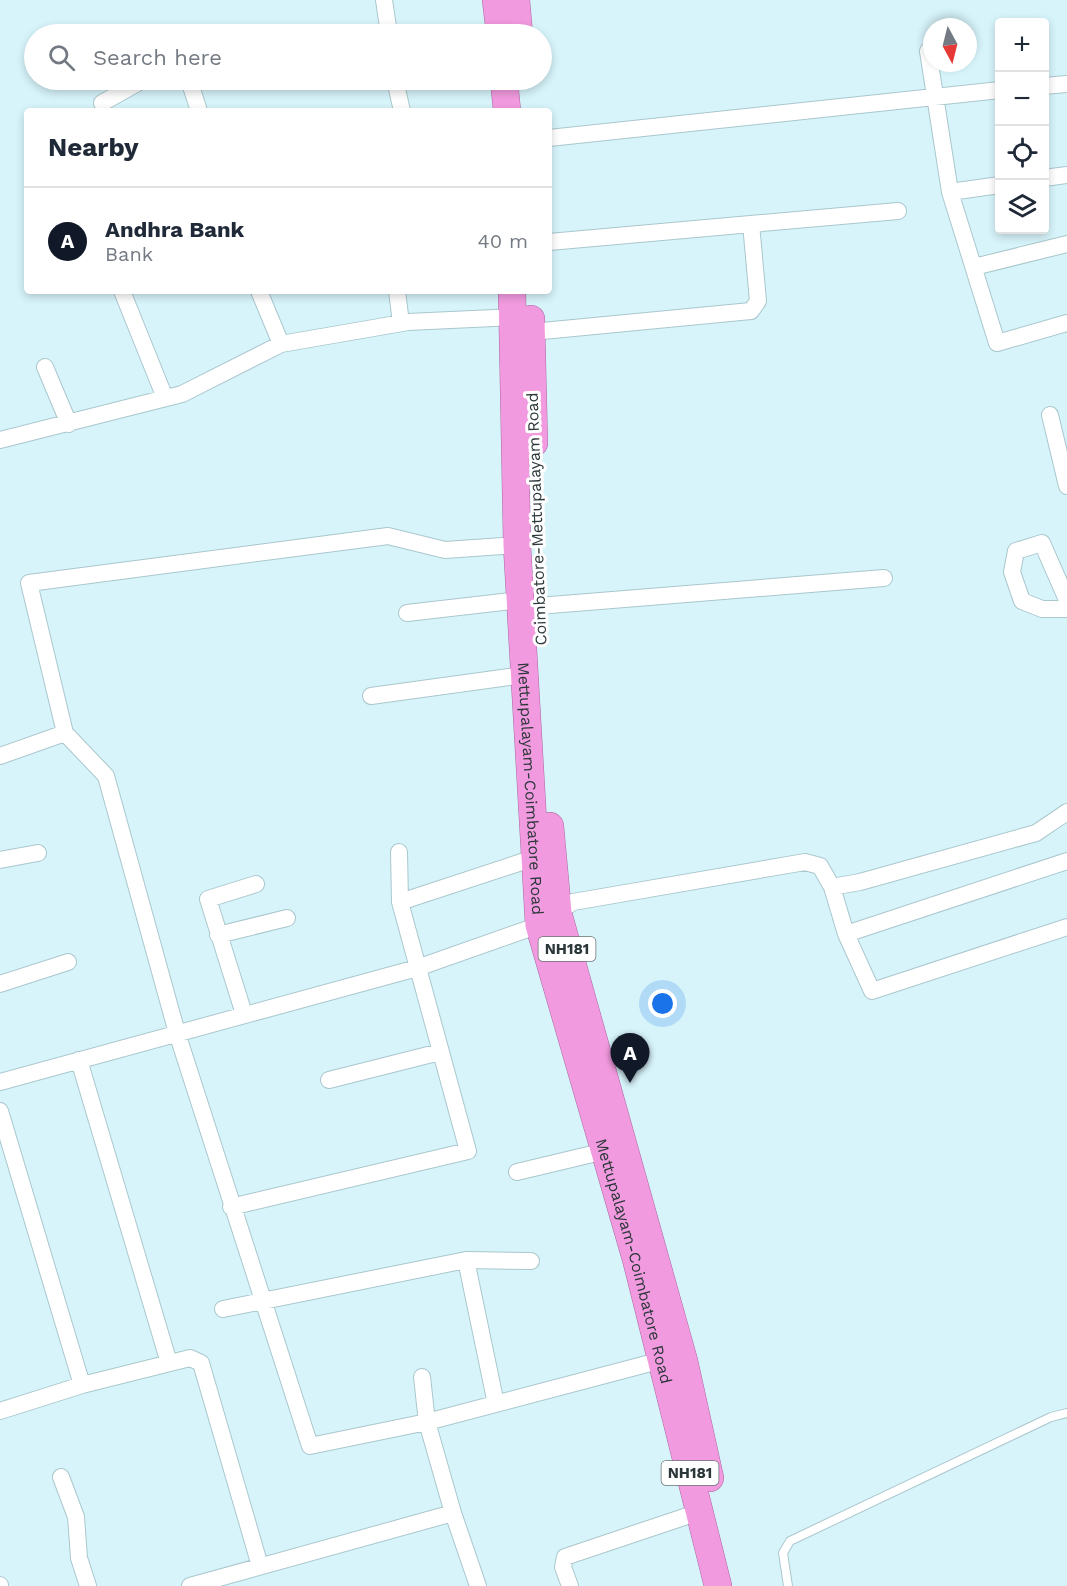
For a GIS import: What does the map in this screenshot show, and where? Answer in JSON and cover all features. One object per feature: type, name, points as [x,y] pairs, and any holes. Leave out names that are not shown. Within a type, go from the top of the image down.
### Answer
[{"type":"highway","points":[[496,0],[499,24]]},
{"type":"highway","points":[[516,0],[518,24]]},
{"type":"highway","points":[[508,90],[514,108]]},
{"type":"highway","points":[[515,108],[520,90]]},
{"type":"highway","name":"Coimbatore-Mettupalayam Road","points":[[529,294],[519,313],[529,603],[547,795],[548,919],[684,1361],[736,1586]]},
{"type":"highway","name":"Mettupalayam-Coimbatore Road","points":[[519,313],[517,545],[529,603],[524,675],[534,858],[605,1151],[662,1360],[718,1586]]},
{"type":"street","points":[[384,0],[388,24]]},
{"type":"street","points":[[930,72],[950,192],[997,343],[1067,323]]},
{"type":"street","points":[[1049,86],[1067,84]]},
{"type":"street","points":[[102,103],[125,90]]},
{"type":"street","points":[[192,90],[198,108]]},
{"type":"street","points":[[397,90],[401,108]]},
{"type":"street","points":[[552,138],[995,90]]},
{"type":"street","points":[[1049,177],[1067,175]]},
{"type":"street","points":[[950,192],[995,186]]},
{"type":"street","points":[[552,242],[898,211]]},
{"type":"street","points":[[0,440],[182,394],[281,345],[401,324],[519,313],[751,311],[758,301],[751,224]]},
{"type":"street","points":[[974,267],[1067,244]]},
{"type":"street","points":[[124,294],[165,399]]},
{"type":"street","points":[[260,294],[281,345]]},
{"type":"street","points":[[397,294],[401,324]]},
{"type":"street","points":[[45,367],[69,424]]},
{"type":"street","points":[[1050,415],[1067,486]]},
{"type":"street","points":[[517,545],[445,550],[388,536],[29,583],[65,733],[106,776],[177,1033],[231,1207],[310,1446],[428,1422],[662,1360]]},
{"type":"street","points":[[1067,600],[1042,543],[1016,551],[1012,572],[1022,601],[1042,609],[1067,609]]},
{"type":"street","points":[[407,613],[884,578]]},
{"type":"street","points":[[371,696],[524,675]]},
{"type":"street","points":[[0,756],[65,733]]},
{"type":"street","points":[[832,887],[860,882],[1036,832],[1067,812]]},
{"type":"street","points":[[231,1207],[468,1151],[400,903],[399,852]]},
{"type":"street","points":[[0,860],[38,854]]},
{"type":"street","points":[[400,903],[534,858]]},
{"type":"street","points":[[846,934],[1067,861]]},
{"type":"street","points":[[0,1082],[417,968],[548,919],[573,902],[805,862],[820,866],[832,887],[846,934],[872,991],[1067,927]]},
{"type":"street","points":[[244,1014],[208,899],[256,884]]},
{"type":"street","points":[[218,935],[287,918]]},
{"type":"street","points":[[0,984],[68,962]]},
{"type":"street","points":[[329,1080],[440,1052]]},
{"type":"street","points":[[79,1060],[169,1363]]},
{"type":"street","points":[[0,1111],[82,1385]]},
{"type":"street","points":[[517,1172],[605,1151]]},
{"type":"street","points":[[466,1260],[496,1404]]},
{"type":"street","points":[[223,1309],[261,1299],[466,1260],[531,1261]]},
{"type":"street","points":[[0,1411],[82,1385],[169,1363],[190,1358],[201,1363],[260,1566]]},
{"type":"street","points":[[422,1377],[428,1422],[453,1513],[478,1586]]},
{"type":"street","points":[[61,1477],[76,1517],[79,1558],[88,1586]]},
{"type":"street","points":[[570,1586],[563,1567],[564,1557],[699,1512]]},
{"type":"street","points":[[190,1586],[453,1513]]},
{"type":"lane","points":[[788,1586],[783,1553],[790,1541],[1051,1417],[1067,1413]]},
{"type":"place","name":"Andhra Bank","points":[[630,1083]]}]
